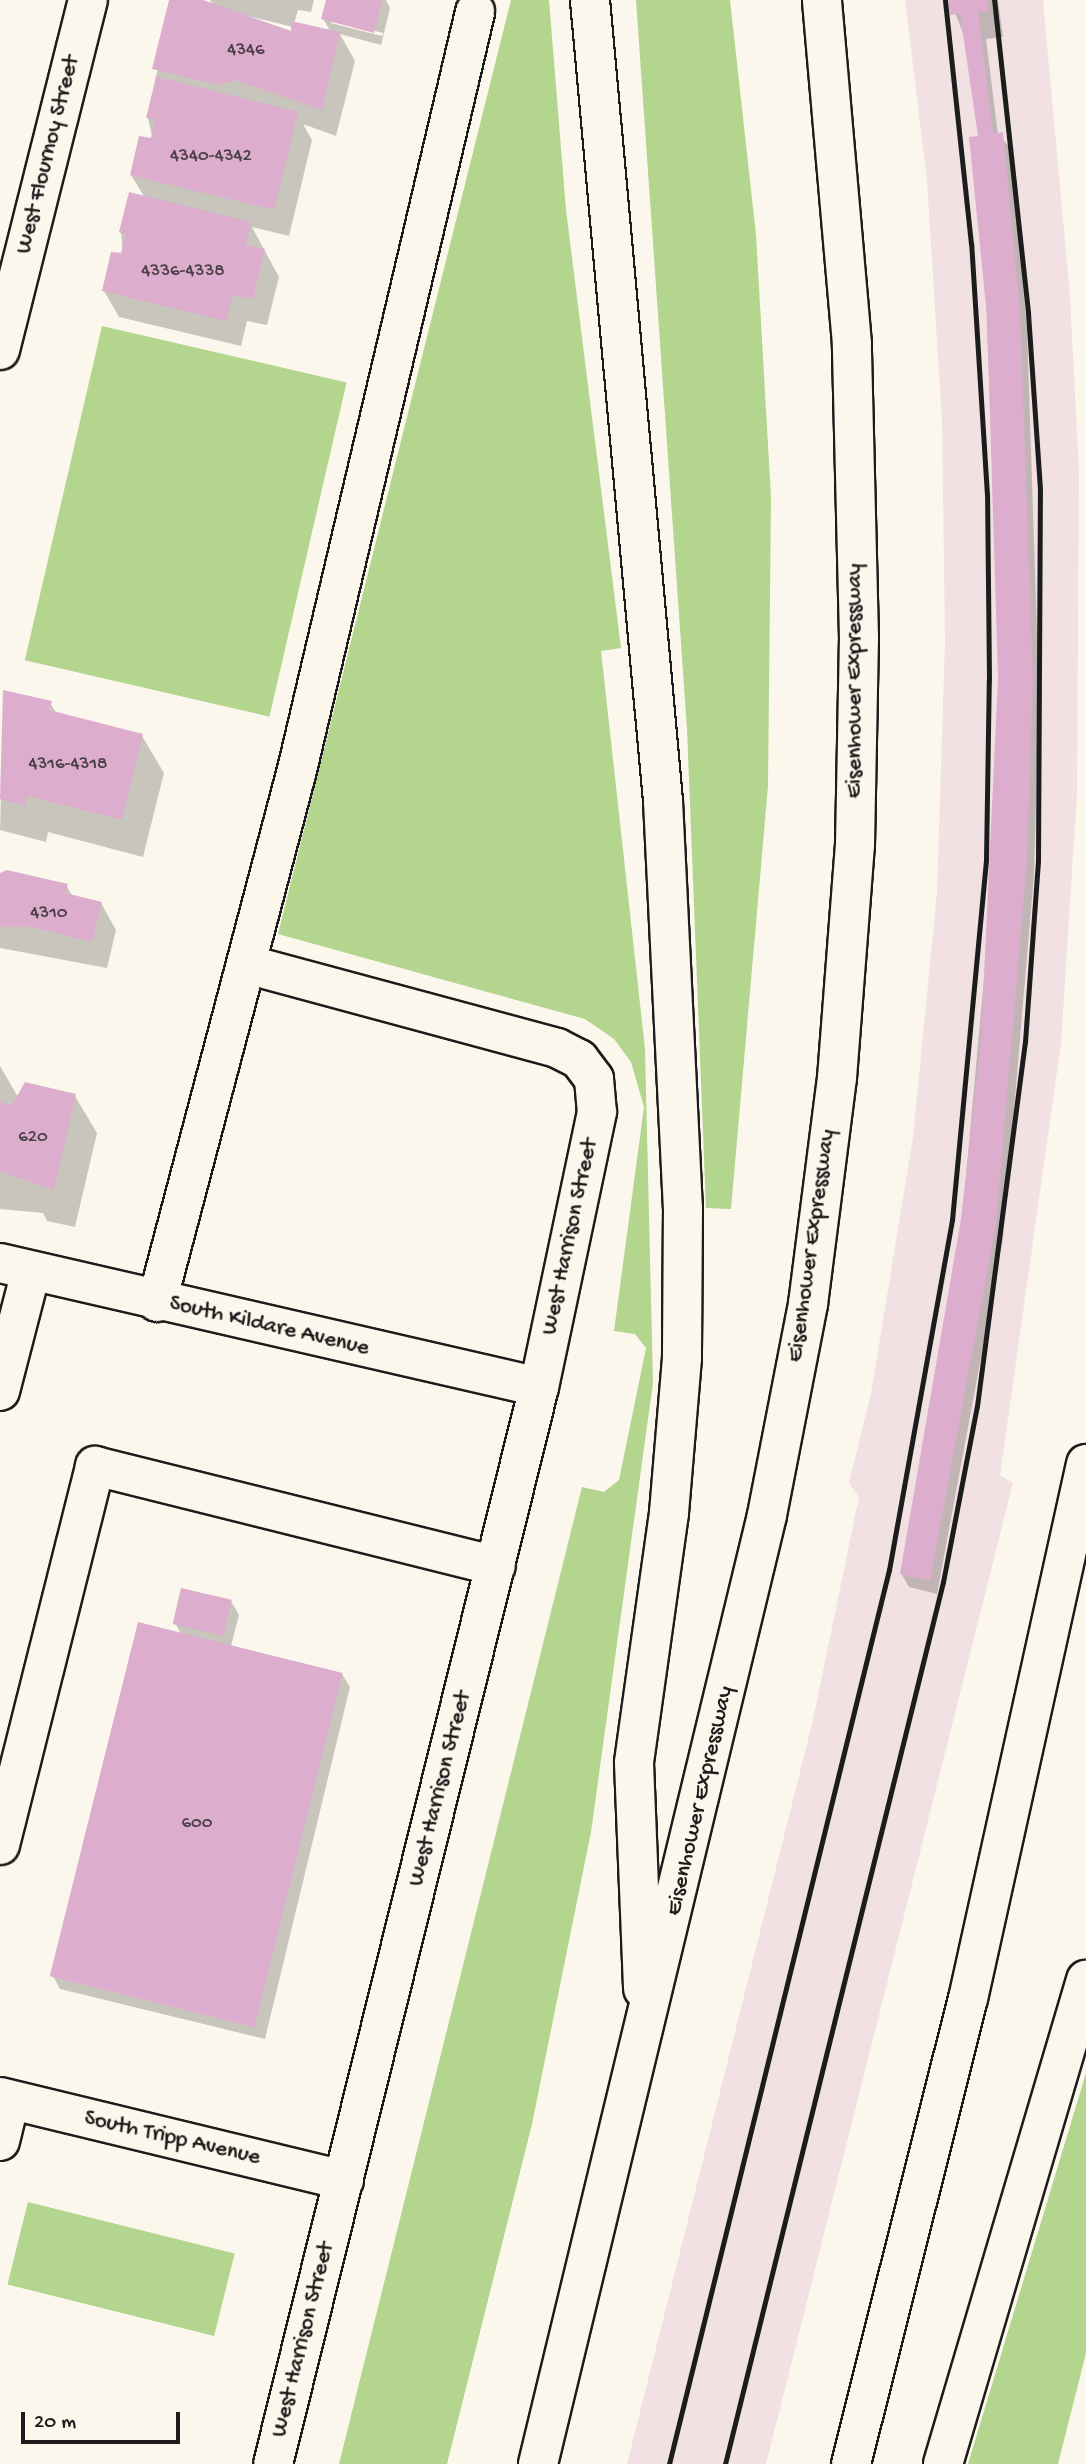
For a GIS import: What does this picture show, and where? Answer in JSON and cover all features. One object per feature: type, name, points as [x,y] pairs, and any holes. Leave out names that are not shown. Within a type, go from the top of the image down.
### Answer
[{"type":"main road","name":"West Flournoy Street","points":[[0,351],[88,0]]},
{"type":"main road","points":[[590,0],[663,801],[683,1208],[681,1358],[669,1513],[634,1763],[645,2038]]},
{"type":"main road","name":"Eisenhower Expressway","points":[[538,2464],[645,2038],[770,1503],[808,1304],[837,1078],[855,845],[859,638],[852,344],[822,0]]},
{"type":"main road","points":[[158,1302],[246,964],[475,12]]},
{"type":"main road","name":"West Harrison Street","points":[[246,964],[557,1048],[579,1059],[594,1079],[597,1112],[539,1387],[496,1566],[272,2464]]},
{"type":"main road","points":[[0,1391],[15,1267]]},
{"type":"main road","name":"South Kildare Avenue","points":[[15,1267],[158,1302],[539,1387]]},
{"type":"main road","points":[[851,2464],[968,1999],[1086,1464]]},
{"type":"main road","points":[[0,1845],[95,1466],[496,1566]]},
{"type":"main road","points":[[943,2464],[1086,1980]]},
{"type":"main road","points":[[0,2141],[5,2098]]},
{"type":"main road","name":"South Tripp Avenue","points":[[5,2098],[344,2180]]},
{"type":"shaded area","points":[[905,0],[1043,0],[1070,296],[1079,472],[1077,794],[1061,1044],[1000,1475],[1013,1483],[766,2464],[627,2464],[812,1724],[859,1497],[849,1483],[871,1393],[913,1137],[937,892],[945,641],[942,422],[927,181]]},
{"type":"green space","points":[[511,0],[549,0],[566,210],[621,648],[601,651],[645,1049],[653,1383],[591,1832],[532,2124],[447,2464],[339,2464],[582,1487],[604,1492],[619,1480],[646,1348],[635,1334],[614,1331],[644,1107],[631,1062],[614,1039],[585,1019],[278,934]]},
{"type":"green space","points":[[636,0],[730,0],[756,235],[771,497],[768,786],[731,1209],[706,1208],[687,729]]},
{"type":"green space","points":[[102,326],[347,382],[269,717],[25,660]]},
{"type":"green space","points":[[1086,2073],[1086,2353],[1058,2464],[968,2464]]},
{"type":"green space","points":[[28,2202],[235,2254],[214,2336],[7,2284]]},
{"type":"building","points":[[169,0],[203,0],[291,31],[291,21],[340,32],[322,110],[234,80],[219,85],[152,69]]},
{"type":"building","points":[[326,0],[382,0],[374,33],[321,19]]},
{"type":"building","points":[[948,0],[987,0],[989,11],[978,12],[993,134],[1003,132],[1020,313],[1033,678],[1027,860],[996,1224],[930,1581],[900,1574],[961,1219],[981,1040],[998,678],[987,316],[969,137],[978,136],[960,14],[950,15]]},
{"type":"building","points":[[156,77],[298,112],[274,210],[130,175],[139,136],[151,138],[155,119],[146,118]]},
{"type":"building","points":[[129,192],[251,222],[245,245],[265,249],[253,299],[233,295],[226,321],[102,291],[111,252],[121,253],[126,235],[119,232]]},
{"type":"building","points":[[3,690],[52,701],[49,710],[143,734],[122,820],[27,796],[25,806],[0,799]]},
{"type":"building","points":[[7,870],[68,884],[65,893],[102,902],[92,942],[33,927],[0,927],[0,873]]},
{"type":"building","points":[[25,1082],[76,1094],[54,1190],[0,1171],[0,1102],[12,1105]]},
{"type":"building","points":[[181,1588],[232,1600],[223,1636],[173,1624]]},
{"type":"building","points":[[138,1622],[343,1673],[254,2027],[50,1976]]},
{"type":"railway","points":[[669,2464],[889,1570],[952,1220],[986,860],[989,679],[987,495],[971,244],[945,0]]},
{"type":"railway","points":[[725,2464],[943,1582],[977,1406],[1025,1042],[1038,861],[1040,489],[1028,312],[994,0]]}]
